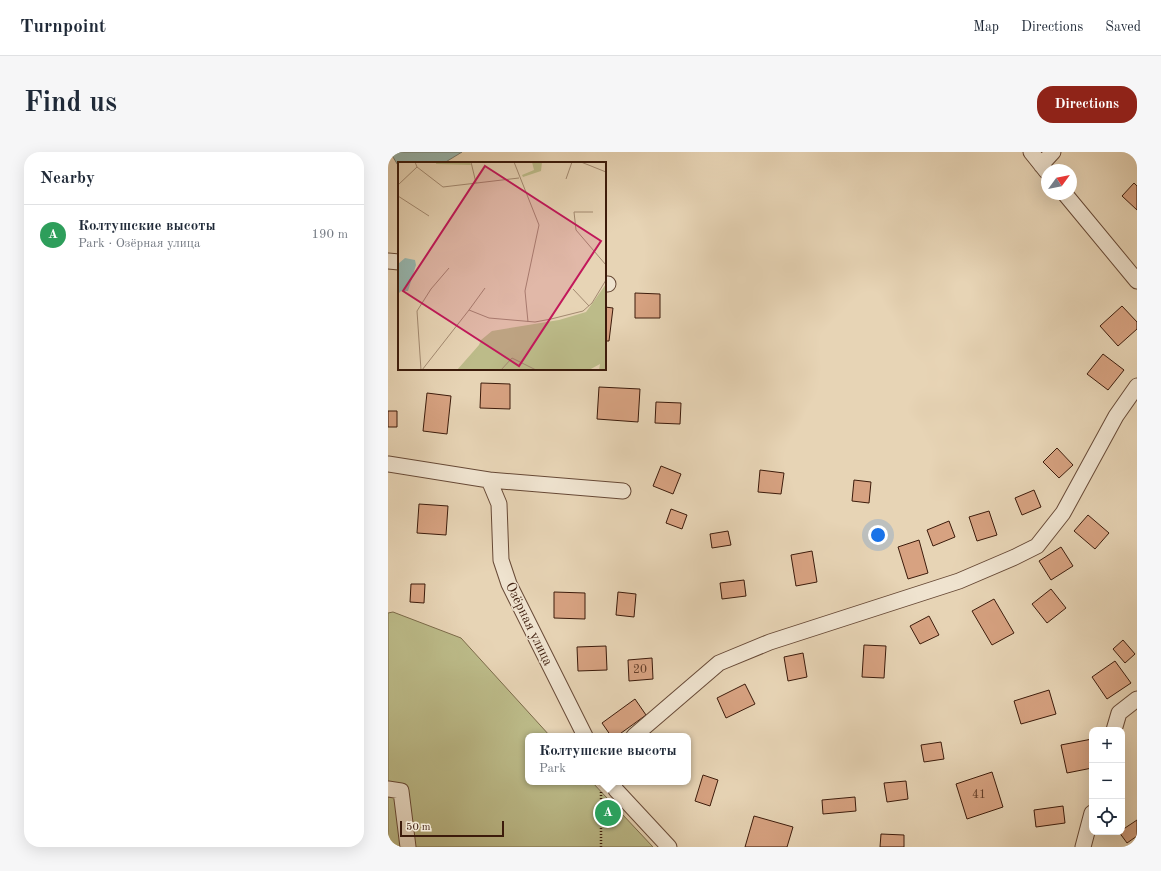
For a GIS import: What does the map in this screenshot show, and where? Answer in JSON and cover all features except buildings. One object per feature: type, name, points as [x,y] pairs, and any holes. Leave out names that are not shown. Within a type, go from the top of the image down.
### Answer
[{"type":"street","points":[[1031,152],[1041,164]]},
{"type":"street","points":[[1046,164],[1053,152]]},
{"type":"street","points":[[1070,200],[1137,281]]},
{"type":"street","points":[[388,261],[398,262]]},
{"type":"street","points":[[638,733],[719,664],[770,642],[959,581],[1037,546],[1064,513],[1116,416],[1137,386]]},
{"type":"street","points":[[388,464],[489,480],[623,491]]},
{"type":"street","name":"Озёрная улица","points":[[489,480],[499,504],[501,560],[509,584],[584,733]]},
{"type":"street","points":[[1115,727],[1119,713],[1137,699]]},
{"type":"street","points":[[606,786],[616,790],[669,847]]},
{"type":"street","points":[[388,789],[401,791],[408,847]]},
{"type":"street","points":[[1083,847],[1089,824]]},
{"type":"path","points":[[600,847],[606,786]]},
{"type":"shaded area","points":[[393,612],[461,638],[547,733],[525,733],[525,785],[595,785],[653,847],[388,847],[388,613]]},
{"type":"water","points":[[390,152],[462,152],[446,162],[398,162],[398,165]]},
{"type":"place","name":"Колтушские высоты","points":[[608,813]]}]
